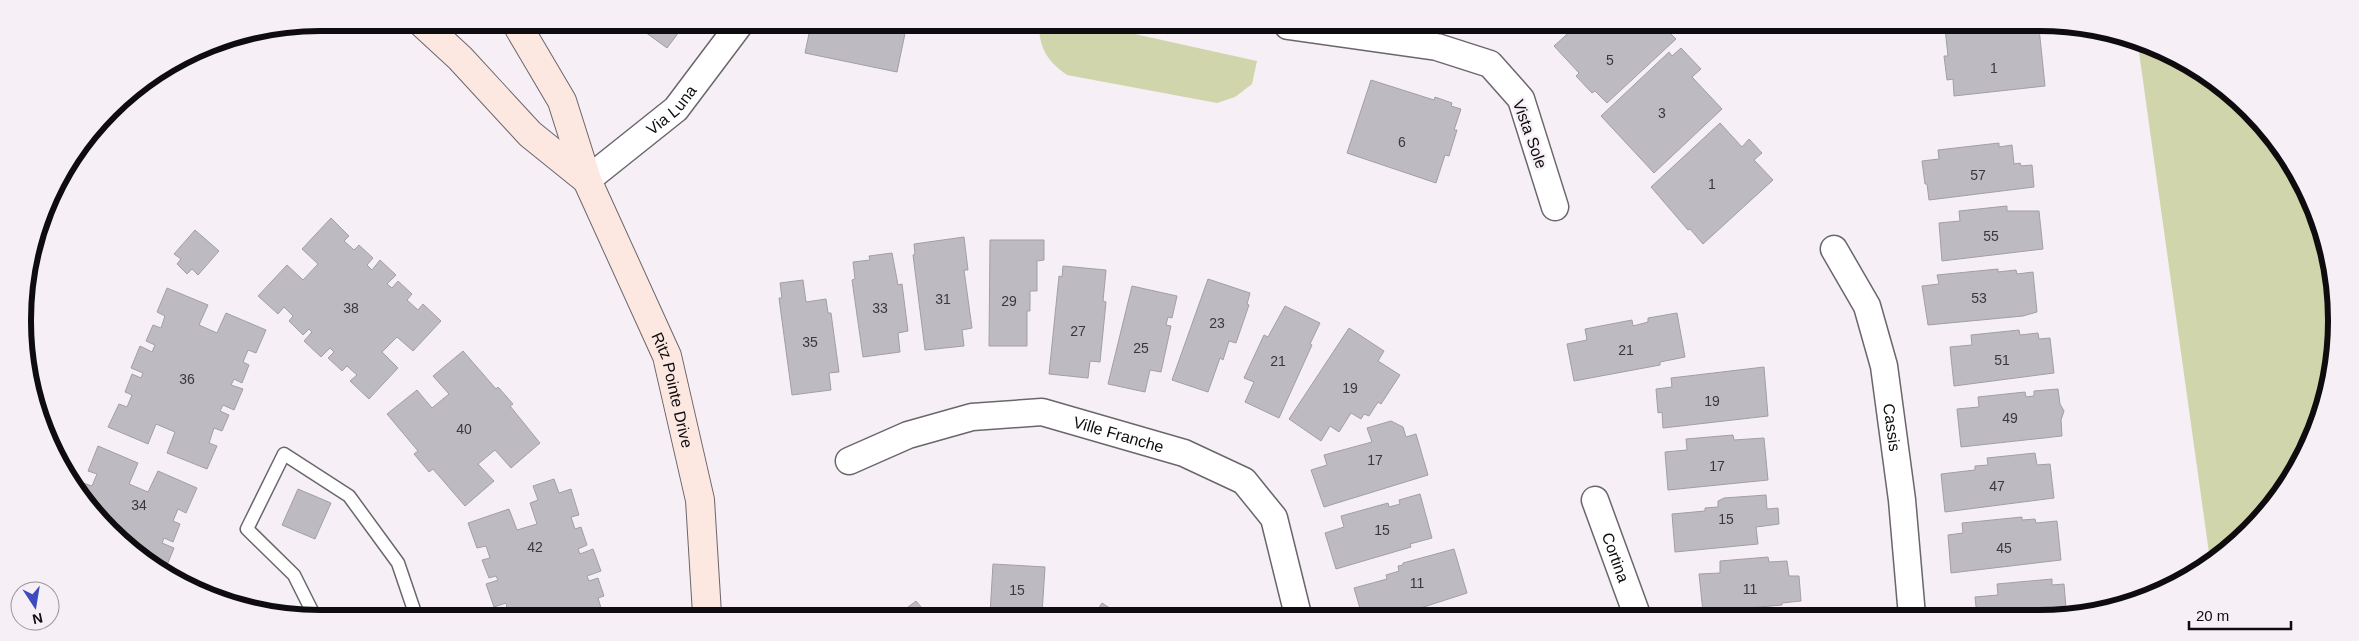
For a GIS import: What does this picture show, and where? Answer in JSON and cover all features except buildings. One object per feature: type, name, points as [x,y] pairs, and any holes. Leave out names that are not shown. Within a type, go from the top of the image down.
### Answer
[{"type":"street","name":"Ritz Pointe Drive","points":[[431,31],[460,58],[530,134],[587,180]]},
{"type":"street","name":"Ritz Pointe Drive","points":[[521,31],[562,101],[587,180],[667,356],[700,500],[707,610]]},
{"type":"street","name":"Via Luna","points":[[587,180],[676,109],[735,31]]},
{"type":"street","name":"Vista Sole","points":[[1323,31],[1437,47],[1490,64],[1521,99],[1555,207]]},
{"type":"street","name":"Cassis","points":[[1834,249],[1867,306],[1884,366],[1902,500],[1911,610]]},
{"type":"street","name":"Ville Franche","points":[[849,462],[908,435],[972,417],[1042,412],[1184,453],[1244,481],[1274,518],[1297,610]]},
{"type":"street","name":"Cortina","points":[[1595,500],[1634,610]]},
{"type":"lane","points":[[311,610],[294,575],[247,529],[284,454],[349,496],[398,563],[414,610]]},
{"type":"green space","points":[[1039,31],[1121,31],[1257,61],[1252,84],[1235,97],[1217,103],[1067,75],[1046,54]]},
{"type":"green space","points":[[2139,50],[2183,70],[2215,91],[2243,116],[2268,144],[2289,176],[2306,210],[2318,246],[2325,283],[2328,320],[2325,358],[2318,395],[2306,431],[2289,465],[2268,497],[2243,525],[2209,554]]}]
